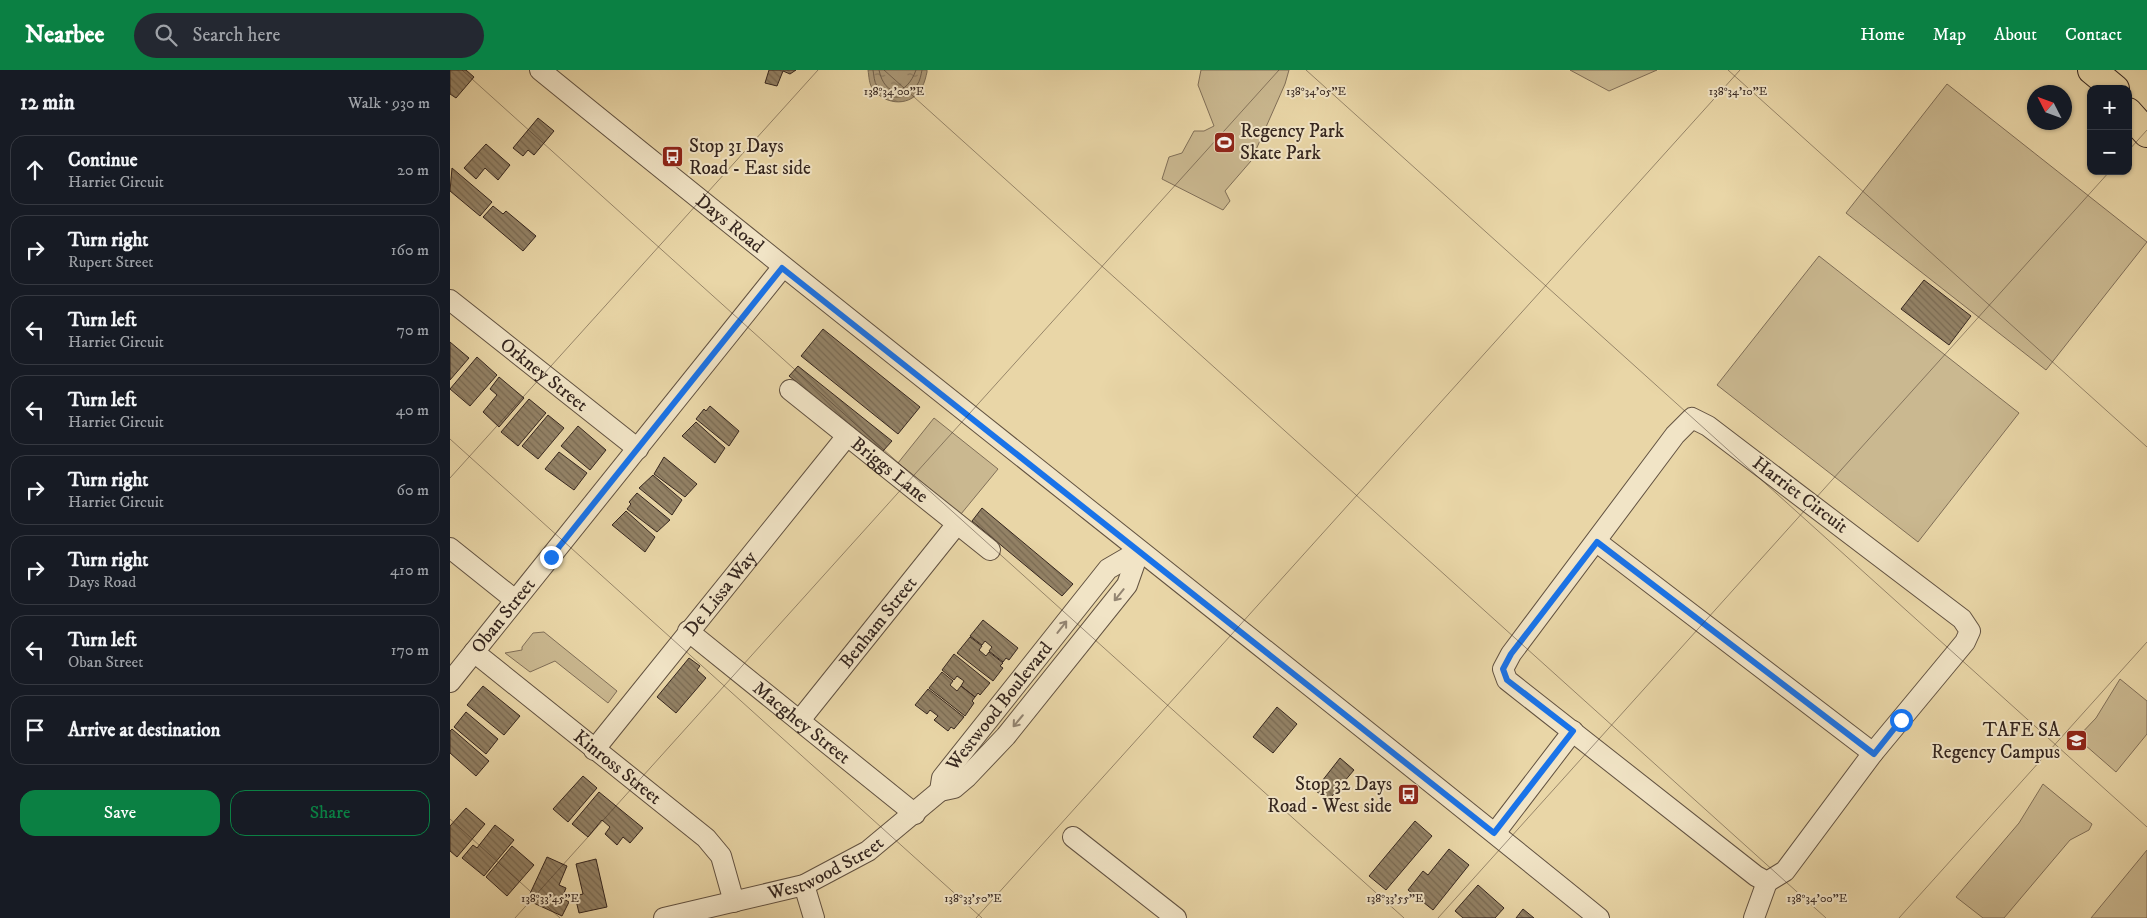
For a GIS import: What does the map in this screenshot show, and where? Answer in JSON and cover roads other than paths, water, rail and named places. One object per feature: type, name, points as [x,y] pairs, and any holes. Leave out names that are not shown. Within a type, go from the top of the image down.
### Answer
[{"type":"highway","points":[[2091,70],[2104,85]]},
{"type":"highway","points":[[2091,70],[2110,85]]},
{"type":"highway","points":[[2132,103],[2147,115]]},
{"type":"highway","points":[[2132,116],[2147,133]]},
{"type":"street","name":"Days Road","points":[[540,70],[782,268],[1599,918]]},
{"type":"street","name":"Oban Street","points":[[450,682],[782,268]]},
{"type":"street","name":"Orkney Street","points":[[450,300],[638,449]]},
{"type":"street","name":"Briggs Lane","points":[[790,390],[990,550]]},
{"type":"street","name":"Harriet Circuit","points":[[1692,418],[1708,426],[1962,619],[1970,631],[1965,642],[1874,754],[1785,871],[1767,882],[1756,876],[1573,731],[1507,680],[1503,669],[1511,654],[1676,435],[1692,418]]},
{"type":"street","name":"De Lissa Way","points":[[594,750],[847,436]]},
{"type":"street","name":"Benham Street","points":[[800,720],[957,524]]},
{"type":"street","points":[[1597,542],[1874,754]]},
{"type":"street","points":[[450,548],[515,600]]},
{"type":"street","name":"Westwood Boulevard","points":[[1139,551],[1127,585],[987,756],[954,788],[940,791],[942,778],[1108,569],[1139,551]]},
{"type":"street","points":[[1082,602],[1096,610],[1100,619]]},
{"type":"street","name":"Macghey Street","points":[[688,631],[915,814]]},
{"type":"street","name":"Kinross Street","points":[[474,652],[706,838],[721,856],[734,902]]},
{"type":"street","points":[[1494,833],[1573,731]]},
{"type":"street","name":"Westwood Street","points":[[664,918],[804,885],[868,851],[915,814],[940,791]]},
{"type":"street","points":[[1073,837],[1176,918]]},
{"type":"street","points":[[1754,918],[1767,882]]},
{"type":"street","points":[[804,885],[814,918]]},
{"type":"water","points":[[868,70],[927,70],[927,72],[918,94],[906,101],[899,102],[885,99],[878,95],[870,83]]},
{"type":"place","name":"Regency Park Skate Park","points":[[1224,142]]},
{"type":"place","name":"Stop 31 Days Road - East side","points":[[673,157]]},
{"type":"place","name":"TAFE SA Regency Campus","points":[[2076,741]]},
{"type":"place","name":"Stop 32 Days Road - West side","points":[[1408,795]]}]
